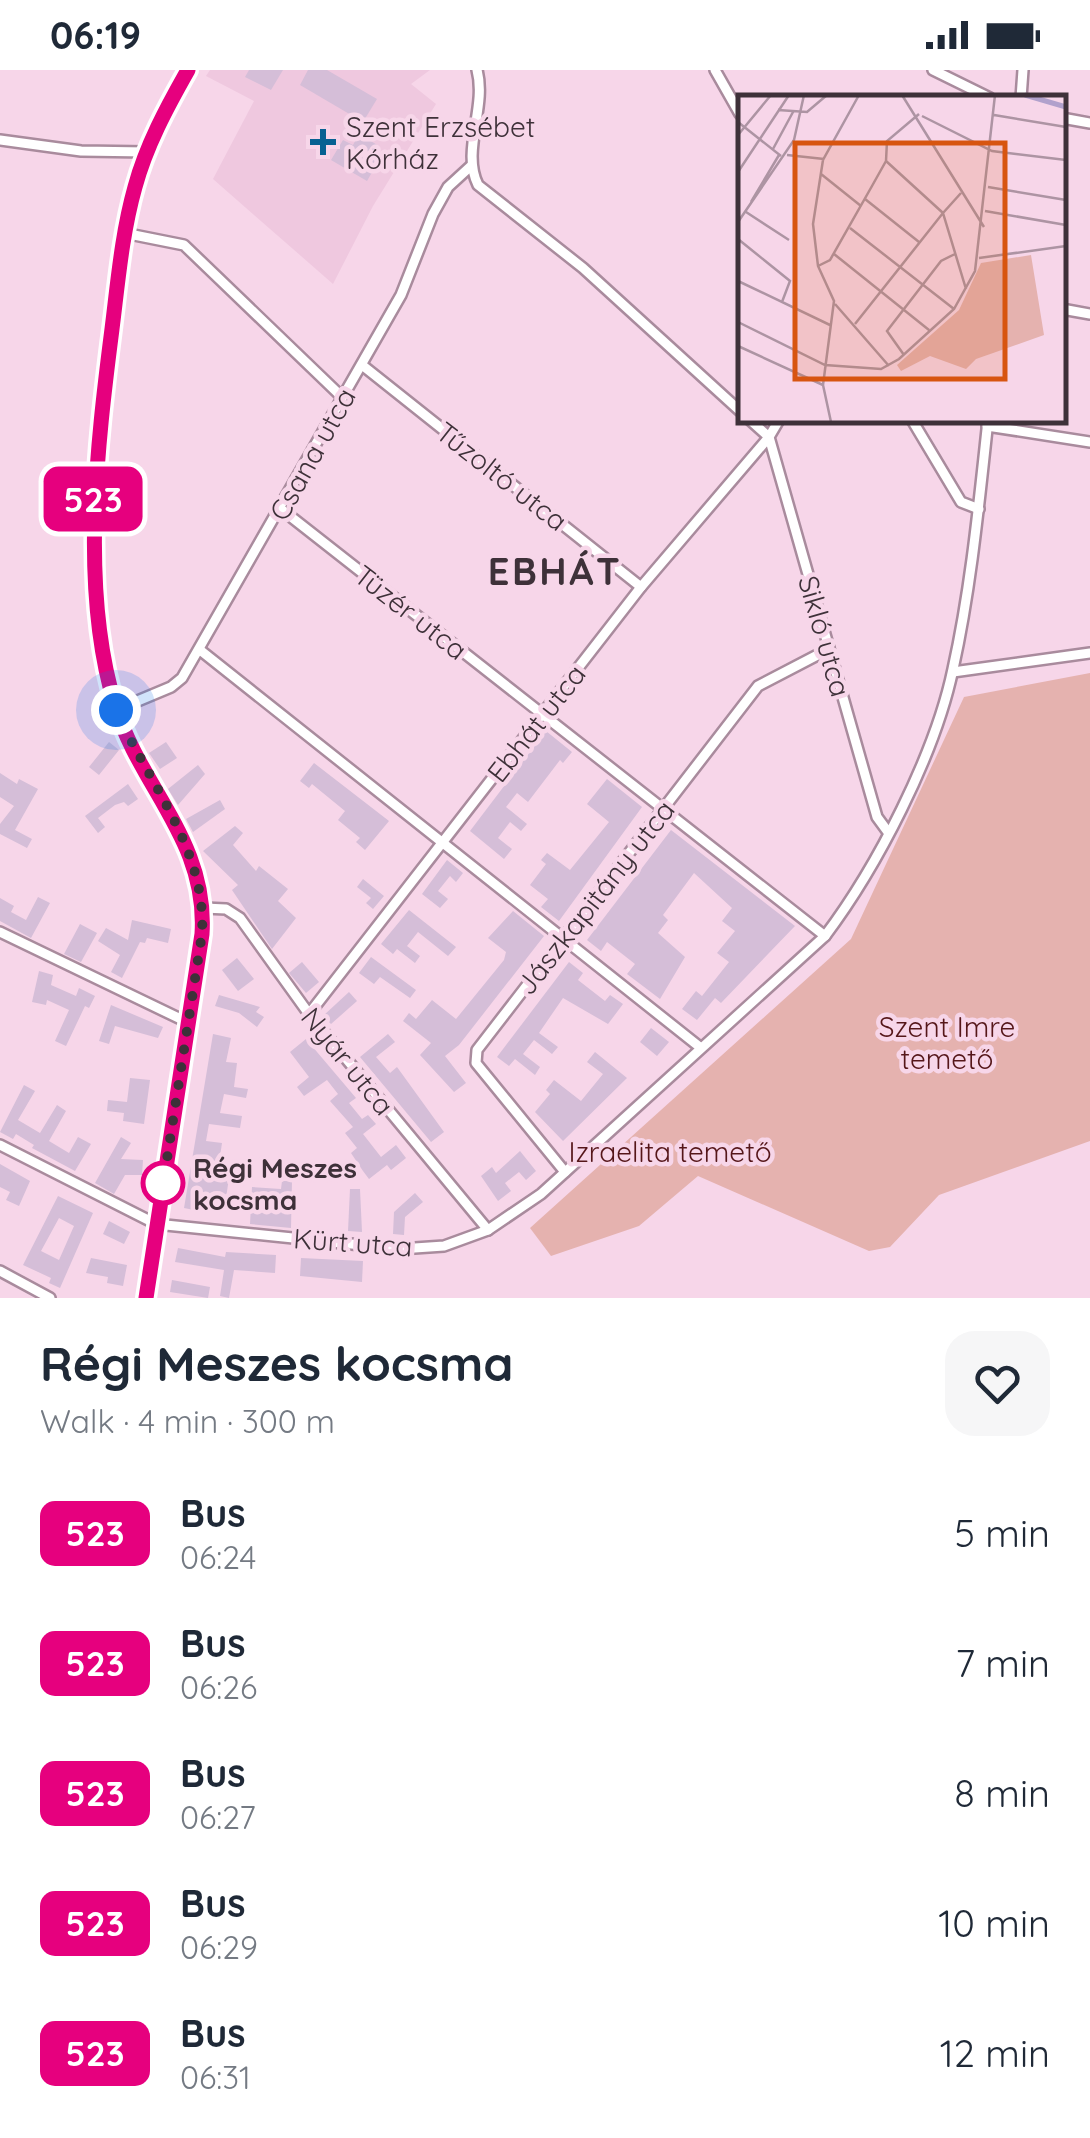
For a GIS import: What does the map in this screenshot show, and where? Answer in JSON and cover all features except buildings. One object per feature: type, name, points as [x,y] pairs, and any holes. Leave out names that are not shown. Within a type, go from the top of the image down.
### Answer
[{"type":"main road","points":[[146,1298],[204,908],[192,856],[116,710],[103,645],[93,494],[124,232],[147,152],[188,70]]},
{"type":"street","points":[[477,70],[482,90],[472,165],[478,185],[583,268],[738,409]]},
{"type":"street","points":[[716,70],[738,110]]},
{"type":"street","points":[[933,70],[984,95]]},
{"type":"street","points":[[1021,95],[1023,70]]},
{"type":"street","points":[[1065,118],[1090,122]]},
{"type":"street","points":[[0,140],[80,151],[147,152]]},
{"type":"street","name":"Csana utca","points":[[116,710],[171,687],[200,650],[401,295],[448,187],[472,165]]},
{"type":"street","points":[[124,232],[184,245],[342,397]]},
{"type":"street","points":[[1065,310],[1090,314]]},
{"type":"street","name":"Tűzoltó utca","points":[[362,365],[641,587]]},
{"type":"street","points":[[752,422],[768,437],[777,422]]},
{"type":"street","points":[[913,422],[961,502],[979,509]]},
{"type":"street","points":[[988,423],[1090,442]]},
{"type":"street","name":"Kürt utca","points":[[156,1224],[400,1249],[444,1246],[488,1230],[565,1172],[825,936],[860,891],[932,738],[953,672],[979,509],[988,423]]},
{"type":"street","name":"Ebhát utca","points":[[309,1014],[641,587],[768,437]]},
{"type":"street","name":"Sikló utca","points":[[768,437],[877,818],[888,832]]},
{"type":"street","name":"Tüzér utca","points":[[281,509],[825,936]]},
{"type":"street","name":"Jászkapitány utca","points":[[565,1172],[475,1057],[562,938],[758,686],[829,649]]},
{"type":"street","points":[[200,650],[700,1048]]},
{"type":"street","points":[[953,672],[1090,653]]},
{"type":"street","name":"Nyár utca","points":[[204,908],[234,912],[309,1014],[488,1230]]},
{"type":"street","points":[[0,932],[189,1023]]},
{"type":"street","points":[[0,1145],[156,1224]]},
{"type":"street","points":[[0,1272],[50,1298]]},
{"type":"shaded area","name":"Szent Erzsébet Kórház","points":[[210,70],[430,70],[411,84],[436,104],[373,206],[333,284],[213,179],[254,101],[206,76]]},
{"type":"green space","name":"Szent Imre temető","points":[[1090,673],[1090,1141],[939,1195],[890,1247],[869,1251],[698,1176],[639,1226],[551,1256],[530,1228],[851,939],[964,697]]},
{"type":"bus line","name":"523","points":[[146,1298],[202,934],[203,891],[192,856],[116,710],[103,645],[93,494],[124,232],[134,187],[188,70]]},
{"type":"place","name":"Szent Erzsébet Kórház","points":[[323,142]]},
{"type":"place","name":"Régi Meszes kocsma","points":[[163,1183]]},
{"type":"district","name":"EBHÁT","points":[[555,571]]},
{"type":"route","points":[[116,710],[192,856],[203,891],[202,934],[162,1191],[163,1183]]},
{"type":"park label","name":"Izraelita temető","points":[[670,1151]]}]
